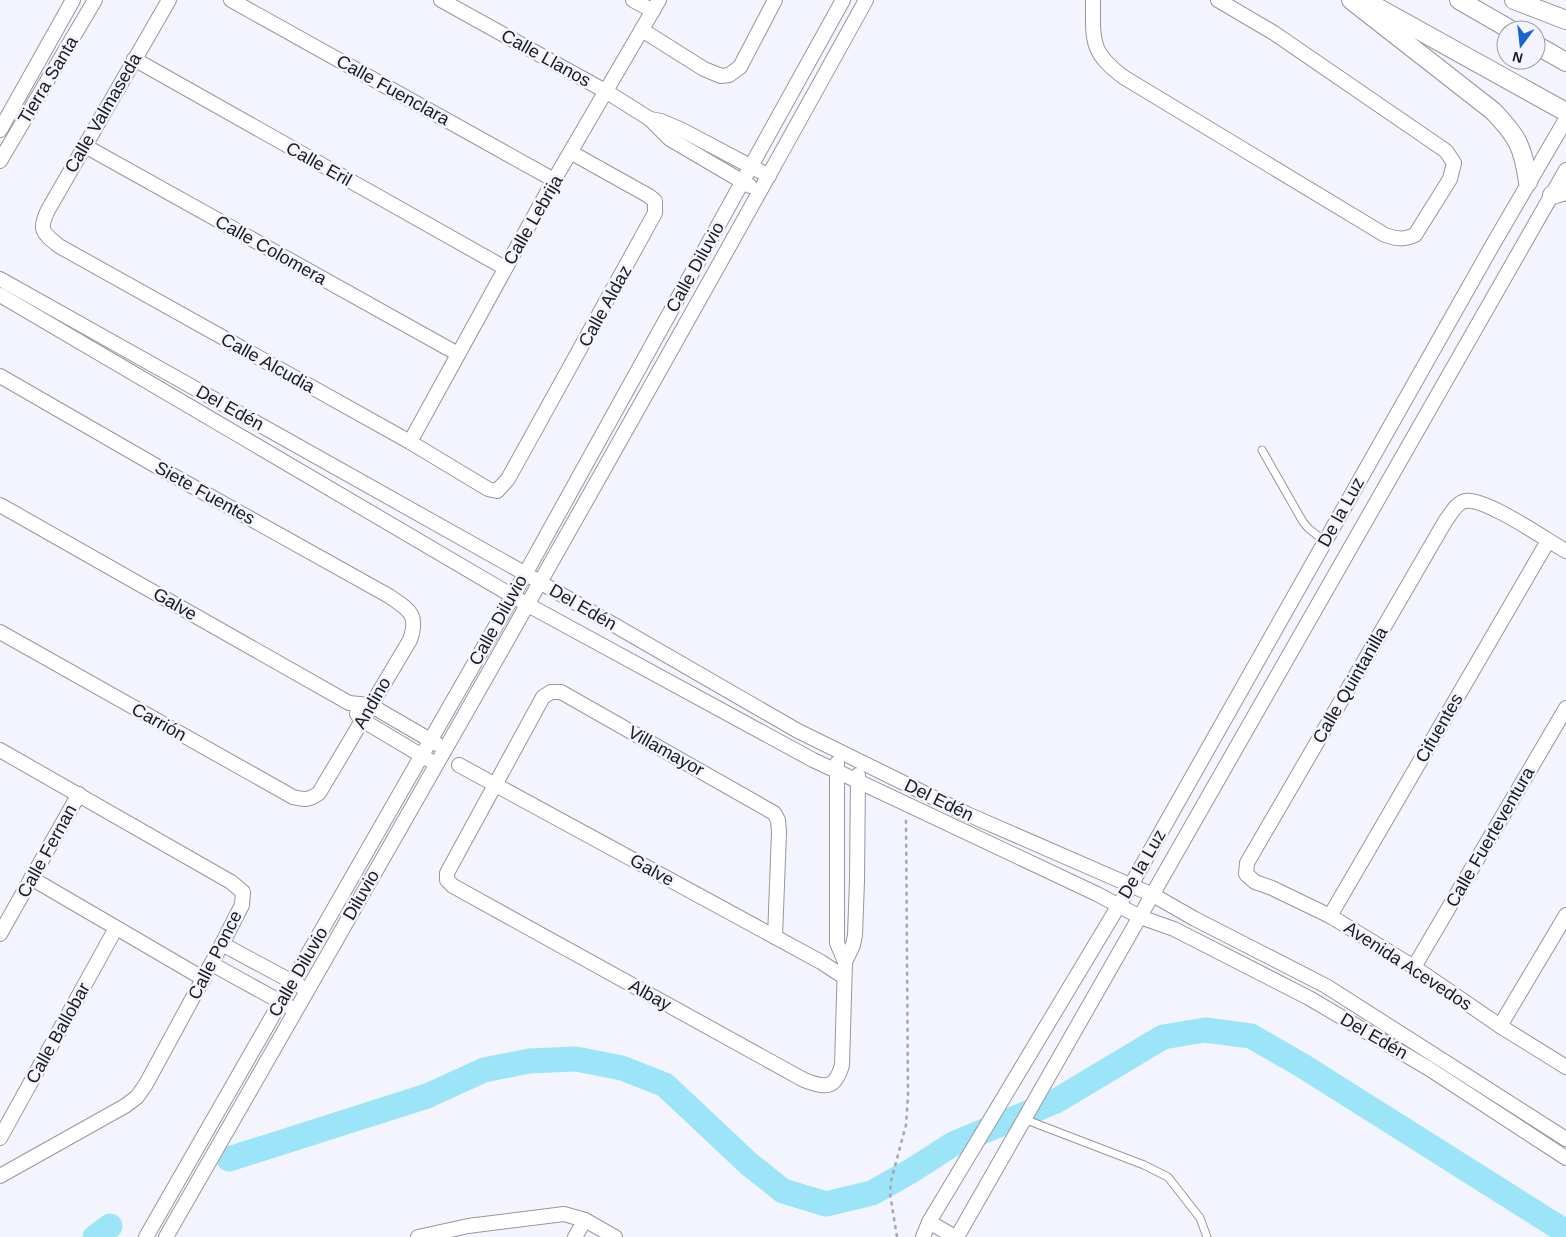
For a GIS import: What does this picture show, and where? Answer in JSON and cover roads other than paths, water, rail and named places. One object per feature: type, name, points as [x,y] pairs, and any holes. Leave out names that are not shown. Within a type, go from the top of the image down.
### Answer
[{"type":"street","name":"Tierra Santa","points":[[0,130],[73,0]]},
{"type":"street","name":"Tierra Santa","points":[[0,161],[95,0]]},
{"type":"street","name":"Calle Valmaseda","points":[[42,229],[48,210],[169,0]]},
{"type":"street","name":"Calle Fuenclara","points":[[231,0],[554,180]]},
{"type":"street","name":"Calle Llanos","points":[[441,0],[607,92],[650,119]]},
{"type":"street","points":[[633,0],[656,6]]},
{"type":"street","points":[[642,30],[704,69],[721,76],[729,75],[740,67],[775,0]]},
{"type":"street","name":"Calle Diluvio","points":[[146,1237],[513,596],[524,573],[844,0]]},
{"type":"street","name":"Diluvio","points":[[166,1237],[528,605],[866,0]]},
{"type":"street","points":[[1093,0],[1093,32],[1100,57],[1125,78],[1385,236],[1395,239],[1406,239],[1415,235],[1450,179],[1454,164],[1446,152],[1274,33],[1218,0]]},
{"type":"street","points":[[1351,0],[1493,112],[1509,128],[1520,145],[1528,182]]},
{"type":"street","points":[[1364,0],[1566,112]]},
{"type":"street","points":[[1459,0],[1496,21]]},
{"type":"street","points":[[1514,0],[1566,20]]},
{"type":"street","name":"Calle Lebrija","points":[[410,442],[554,180],[572,153],[656,6]]},
{"type":"street","points":[[1546,51],[1566,62]]},
{"type":"street","name":"Calle Eril","points":[[134,60],[505,268]]},
{"type":"street","points":[[650,119],[661,121],[682,130],[769,176]]},
{"type":"street","points":[[650,119],[670,139],[760,192]]},
{"type":"street","name":"De la Luz","points":[[923,1237],[929,1222],[1119,906],[1528,182],[1566,120]]},
{"type":"street","name":"Calle Colomera","points":[[85,146],[458,354]]},
{"type":"street","name":"Calle Aldaz","points":[[498,491],[508,479],[655,213],[655,202],[649,196],[572,153]]},
{"type":"street","name":"De la Luz","points":[[956,1237],[1559,193],[1566,170]]},
{"type":"street","name":"Calle Alcudia","points":[[42,229],[45,235],[60,246],[410,442],[477,484],[498,491]]},
{"type":"street","name":"Del Edén","points":[[0,278],[524,573],[798,731],[967,814],[1131,884],[1326,986],[1566,1139]]},
{"type":"street","name":"Del Edén","points":[[0,295],[528,605],[813,760],[1140,917],[1174,929],[1326,1008],[1428,1068],[1566,1158]]},
{"type":"street","name":"Siete Fuentes","points":[[0,376],[165,471],[390,596],[410,610]]},
{"type":"street","name":"Calle Quintanilla","points":[[1246,874],[1247,863],[1446,520],[1457,505],[1464,501],[1475,502],[1492,508],[1548,541]]},
{"type":"street","name":"Galve","points":[[0,505],[349,703]]},
{"type":"street","points":[[1548,541],[1566,551]]},
{"type":"street","name":"Cifuentes","points":[[1330,916],[1548,541]]},
{"type":"street","name":"Andino","points":[[319,793],[410,640],[414,624],[410,610]]},
{"type":"street","name":"Carrión","points":[[0,632],[293,797],[306,800],[319,793]]},
{"type":"street","name":"Villamayor","points":[[493,789],[543,697],[551,692],[561,692],[774,813],[778,820],[779,832],[775,937]]},
{"type":"street","points":[[349,703],[370,705],[445,748]]},
{"type":"street","points":[[349,703],[362,720],[436,764]]},
{"type":"street","name":"Calle Fuerteventura","points":[[1414,967],[1566,708]]},
{"type":"street","name":"Calle Ponce","points":[[0,750],[232,882],[243,892],[242,906],[204,979],[137,1097],[125,1106],[0,1176]]},
{"type":"street","name":"Albay","points":[[836,750],[837,943],[845,962]]},
{"type":"street","name":"Albay","points":[[493,789],[448,873],[447,880],[453,886],[804,1080],[817,1085],[827,1086],[832,1084],[840,1075],[842,1065],[845,962],[853,945],[857,881],[858,760]]},
{"type":"street","name":"Galve","points":[[459,765],[493,789],[775,937],[844,977]]},
{"type":"street","name":"Calle Fernan","points":[[0,934],[78,794]]},
{"type":"street","name":"Avenida Acevedos","points":[[1246,874],[1255,882],[1330,916],[1414,967],[1500,1026],[1566,1067]]},
{"type":"street","points":[[31,878],[204,979]]},
{"type":"street","points":[[1500,1026],[1566,915]]},
{"type":"street","name":"Calle Ballobar","points":[[0,1138],[116,928]]},
{"type":"street","points":[[222,944],[307,990]]},
{"type":"street","points":[[212,964],[296,1010]]},
{"type":"street","points":[[418,1237],[464,1231],[542,1215],[564,1214],[585,1220],[616,1237]]},
{"type":"street","points":[[576,1237],[585,1220]]},
{"type":"street","points":[[929,1222],[956,1237]]},
{"type":"lane","points":[[1262,450],[1304,522],[1309,529],[1325,541]]},
{"type":"lane","points":[[1024,1119],[1144,1165],[1168,1177],[1200,1218],[1207,1237]]},
{"type":"waterway","points":[[229,1159],[427,1096],[484,1070],[529,1061],[576,1059],[622,1068],[665,1085],[749,1164],[783,1191],[826,1204],[872,1193],[953,1144],[1056,1101],[1163,1037],[1205,1030],[1251,1036],[1303,1066],[1566,1232]]},
{"type":"waterway","points":[[95,1237],[110,1226]]}]
